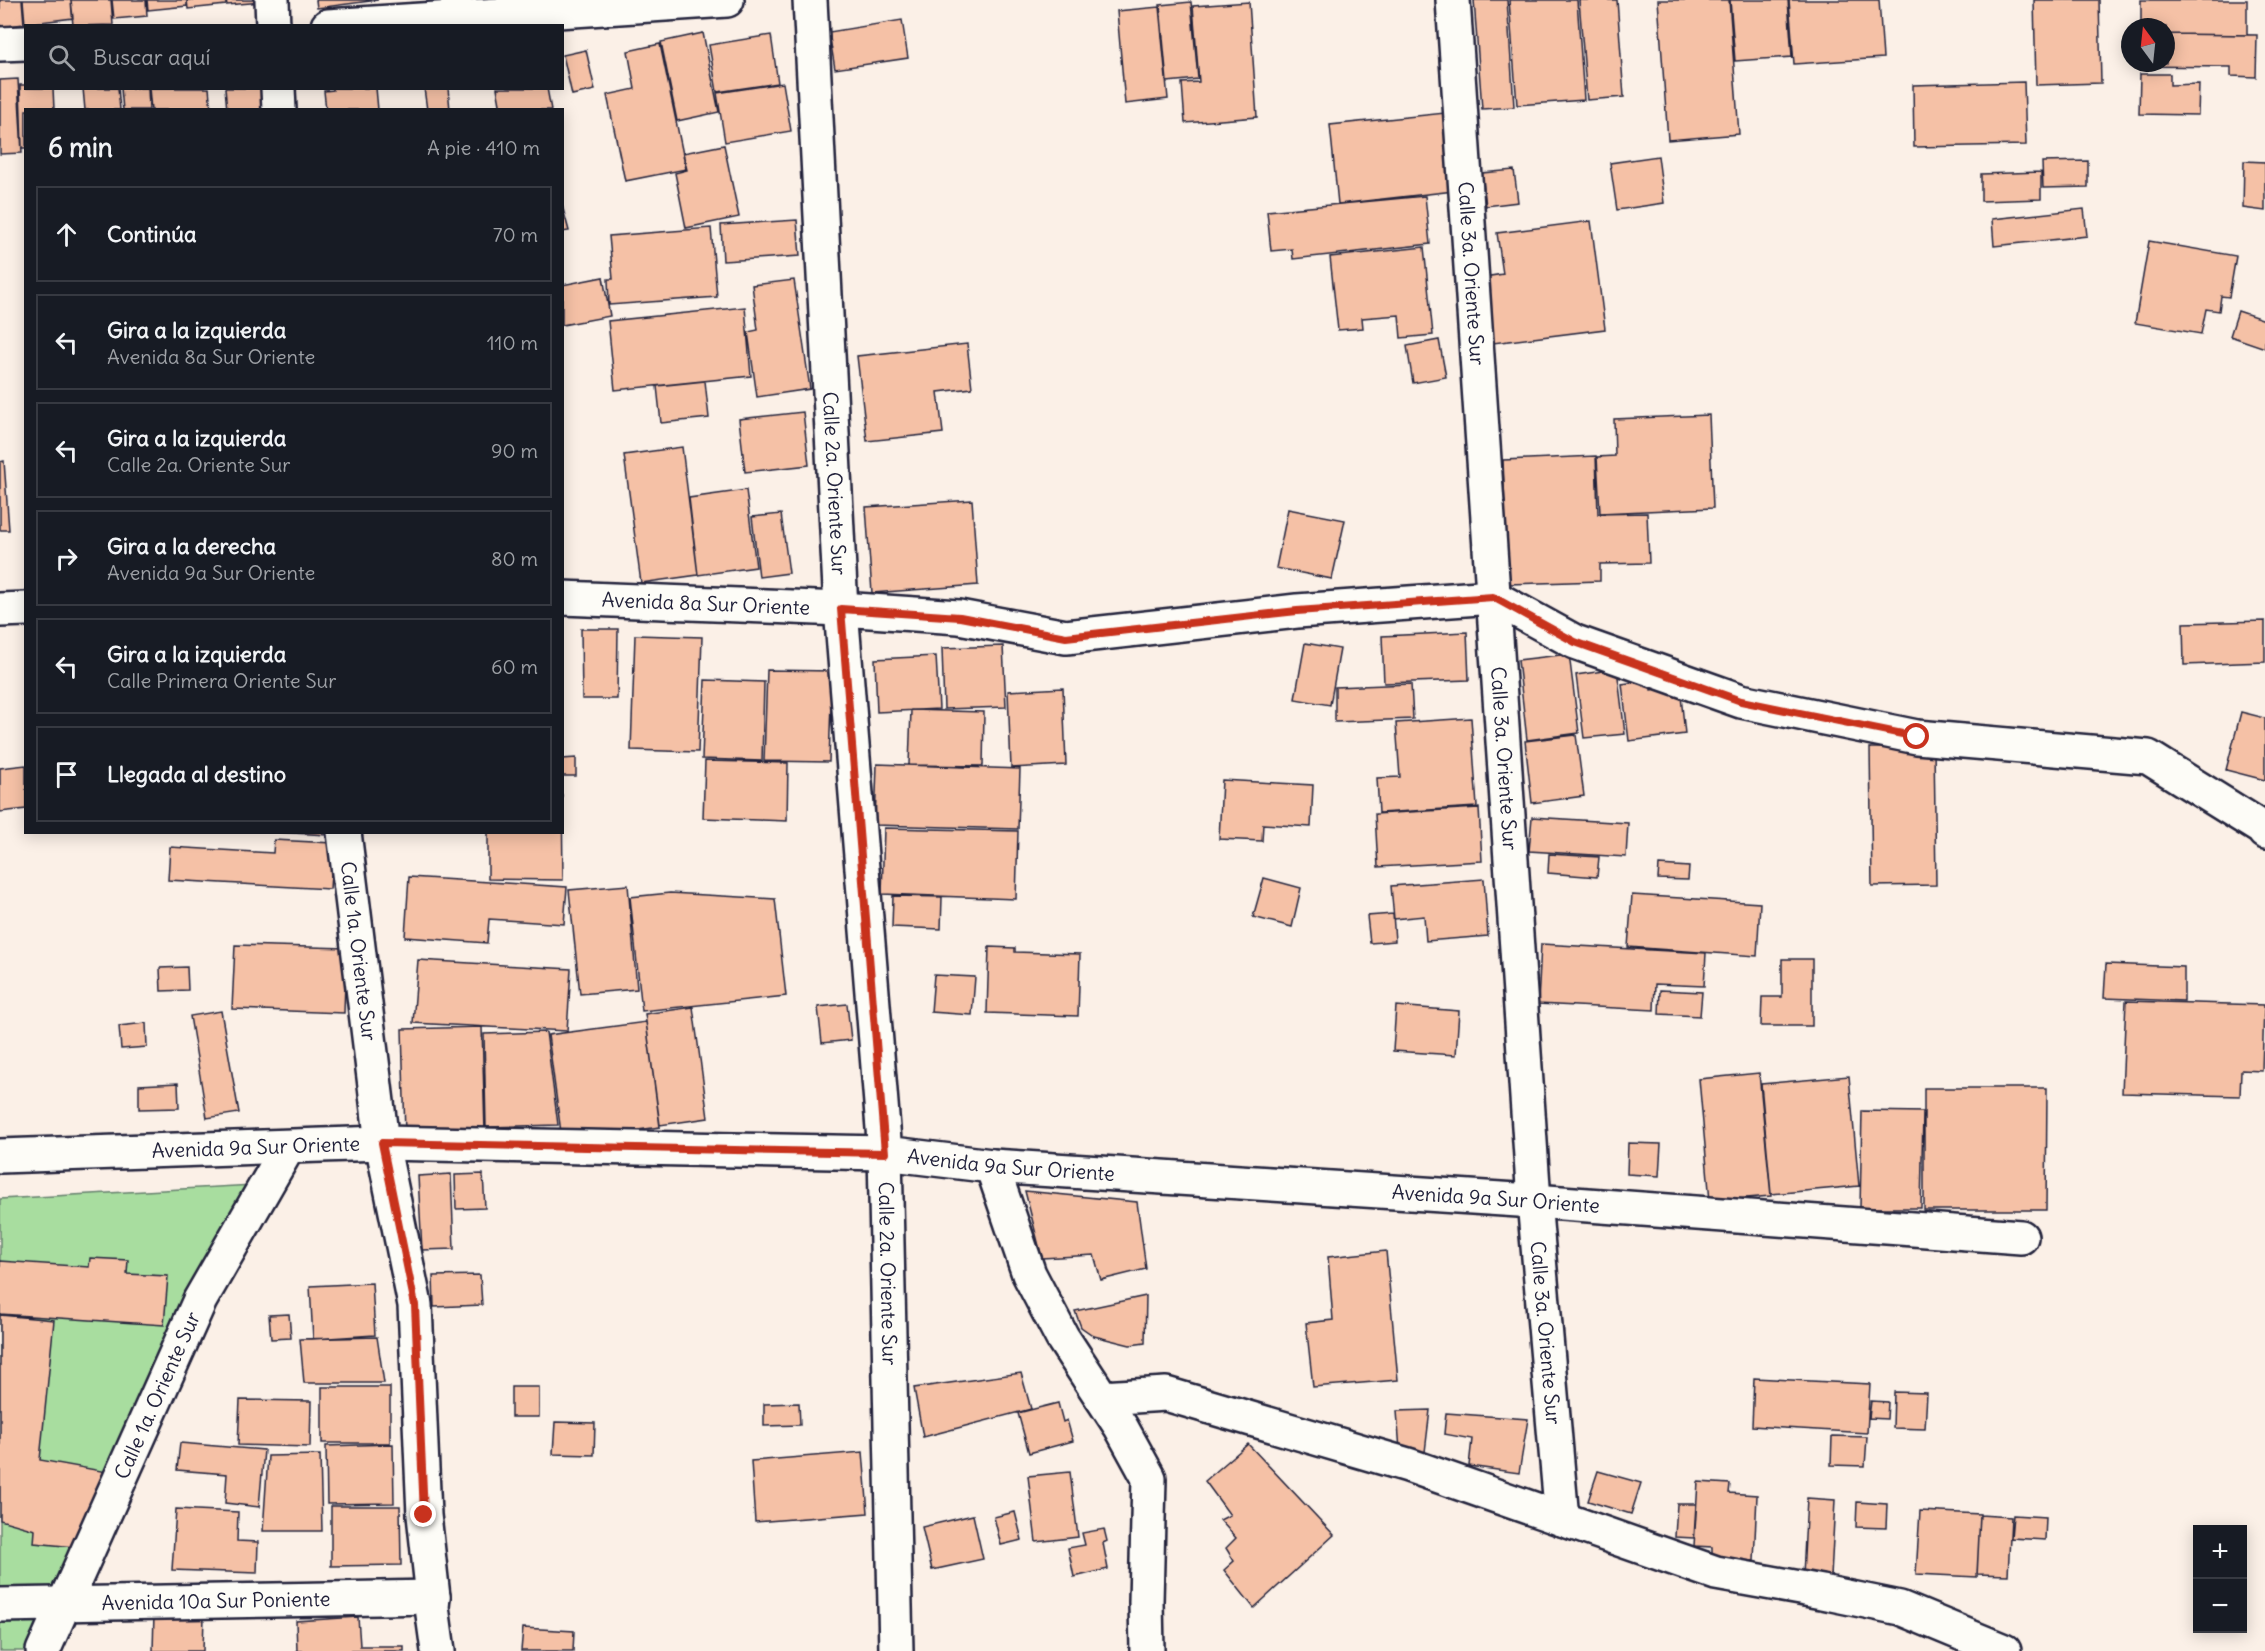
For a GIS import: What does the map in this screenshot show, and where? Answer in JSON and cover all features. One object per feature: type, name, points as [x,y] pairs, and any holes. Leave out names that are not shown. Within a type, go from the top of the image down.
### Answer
[{"type":"street","points":[[272,0],[273,24]]},
{"type":"street","points":[[359,24],[727,0]]},
{"type":"street","name":"Calle 2a. Oriente Sur","points":[[810,0],[841,609],[885,1153],[896,1651]]},
{"type":"street","name":"Calle 3a. Oriente Sur","points":[[1453,0],[1534,1201],[1562,1519]]},
{"type":"street","points":[[0,44],[24,43]]},
{"type":"street","points":[[278,90],[279,108]]},
{"type":"street","points":[[1493,597],[1575,642],[1741,701],[1917,737],[2148,757],[2265,832]]},
{"type":"street","name":"Avenida 8a Sur Oriente","points":[[564,598],[841,609],[960,617],[1066,637],[1297,611],[1493,597]]},
{"type":"street","points":[[0,610],[24,609]]},
{"type":"street","name":"Calle 1a. Oriente Sur","points":[[344,834],[382,1143],[415,1305],[424,1515],[438,1651]]},
{"type":"street","name":"Avenida 9a Sur Oriente","points":[[0,1156],[382,1143],[885,1153],[992,1166],[1534,1201],[2021,1237]]},
{"type":"street","name":"Calle 1a. Oriente Sur","points":[[43,1651],[200,1300],[288,1147]]},
{"type":"street","points":[[992,1166],[1029,1274],[1062,1338],[1121,1427],[1149,1478],[1147,1651]]},
{"type":"street","points":[[1102,1398],[1166,1394],[1408,1465],[1716,1572],[1900,1608],[2004,1651]]},
{"type":"street","name":"Avenida 10a Sur Poniente","points":[[0,1605],[433,1597]]},
{"type":"green space","points":[[271,1184],[33,1651],[0,1651],[0,1199]]},
{"type":"building","points":[[0,0],[22,0],[24,24],[0,27]]},
{"type":"building","points":[[23,0],[71,0],[73,18],[25,24]]},
{"type":"building","points":[[71,0],[111,0],[113,24],[73,24]]},
{"type":"building","points":[[112,0],[146,0],[147,16],[114,19]]},
{"type":"building","points":[[147,0],[187,0],[187,6],[148,10]]},
{"type":"building","points":[[187,0],[226,0],[226,5],[188,9]]},
{"type":"building","points":[[226,0],[262,0],[262,2],[227,5]]},
{"type":"building","points":[[316,0],[378,0],[317,8]]},
{"type":"building","points":[[1474,0],[1507,0],[1514,107],[1482,109]]},
{"type":"building","points":[[1509,0],[1577,0],[1584,100],[1517,105]]},
{"type":"building","points":[[1579,0],[1617,0],[1624,97],[1587,100]]},
{"type":"building","points":[[1658,0],[1729,0],[1739,134],[1668,140]]},
{"type":"building","points":[[1730,0],[1788,0],[1792,57],[1735,61]]},
{"type":"building","points":[[1789,0],[1879,0],[1883,58],[1794,64]]},
{"type":"building","points":[[2034,0],[2099,0],[2101,83],[2036,85]]},
{"type":"building","points":[[2141,0],[2247,0],[2247,35],[2175,34],[2175,18],[2141,18]]},
{"type":"building","points":[[1191,2],[1198,79],[1167,82],[1160,5]]},
{"type":"building","points":[[1249,2],[1257,117],[1185,123],[1182,83],[1199,82],[1193,6]]},
{"type":"building","points":[[1159,7],[1168,99],[1125,104],[1117,11]]},
{"type":"building","points":[[902,20],[908,58],[835,69],[829,32]]},
{"type":"building","points":[[703,33],[719,112],[677,121],[661,42]]},
{"type":"building","points":[[2175,34],[2257,35],[2256,77],[2231,76],[2231,67],[2175,66]]},
{"type":"building","points":[[771,35],[778,83],[717,92],[709,45]]},
{"type":"building","points":[[660,44],[686,169],[625,181],[607,95],[635,89],[628,51]]},
{"type":"building","points":[[586,50],[595,90],[572,95],[564,55]]},
{"type":"building","points":[[2140,74],[2170,74],[2170,85],[2199,84],[2198,115],[2139,114]]},
{"type":"building","points":[[18,79],[22,153],[0,154],[0,80]]},
{"type":"building","points":[[2024,82],[2026,145],[1914,147],[1913,85]]},
{"type":"building","points":[[783,83],[791,131],[725,142],[717,93]]},
{"type":"building","points":[[20,85],[24,85],[24,90],[53,90],[54,108],[24,108],[24,148],[22,148]]},
{"type":"building","points":[[83,90],[118,90],[120,108],[85,108]]},
{"type":"building","points":[[121,90],[148,90],[149,108],[123,108]]},
{"type":"building","points":[[149,90],[209,90],[211,108],[151,108]]},
{"type":"building","points":[[225,90],[273,90],[275,108],[227,108]]},
{"type":"building","points":[[376,90],[378,108],[326,108],[324,91]]},
{"type":"building","points":[[424,90],[448,90],[450,108],[427,108]]},
{"type":"building","points":[[497,90],[547,90],[551,108],[501,108]]},
{"type":"building","points":[[1445,113],[1454,191],[1338,204],[1330,125]]},
{"type":"building","points":[[724,145],[739,217],[686,228],[675,173],[687,170],[683,153]]},
{"type":"building","points":[[1658,156],[1664,203],[1617,210],[1610,163]]},
{"type":"building","points":[[2088,161],[2088,187],[2043,188],[2042,162]]},
{"type":"building","points":[[2244,161],[2265,162],[2265,211],[2243,208]]},
{"type":"building","points":[[1514,170],[1518,202],[1486,206],[1482,173]]},
{"type":"building","points":[[2041,172],[2041,199],[1981,201],[1981,174]]},
{"type":"building","points":[[1425,196],[1430,244],[1293,259],[1292,249],[1271,251],[1267,211]]},
{"type":"building","points":[[2084,209],[2087,236],[1994,246],[1992,219]]},
{"type":"building","points":[[564,212],[569,231],[564,232]]},
{"type":"building","points":[[797,220],[800,256],[723,261],[721,225]]},
{"type":"building","points":[[1591,221],[1605,329],[1493,343],[1484,277],[1503,274],[1497,233]]},
{"type":"building","points":[[711,228],[717,297],[609,305],[608,279],[613,279],[609,236]]},
{"type":"building","points":[[2149,241],[2236,256],[2229,297],[2221,296],[2219,311],[2206,309],[2201,334],[2135,323]]},
{"type":"building","points":[[1424,247],[1433,335],[1401,338],[1399,315],[1362,318],[1363,328],[1338,330],[1330,257]]},
{"type":"building","points":[[603,277],[610,316],[564,325],[564,285]]},
{"type":"building","points":[[794,280],[810,389],[757,397],[748,332],[758,330],[752,285]]},
{"type":"building","points":[[745,307],[751,376],[615,390],[608,321]]},
{"type":"building","points":[[2238,311],[2265,320],[2265,348],[2230,336]]},
{"type":"building","points":[[1439,340],[1446,377],[1413,383],[1407,346]]},
{"type":"building","points":[[967,344],[972,388],[938,392],[943,433],[867,441],[857,356]]},
{"type":"building","points":[[705,381],[709,418],[661,423],[657,386]]},
{"type":"building","points":[[803,412],[809,465],[745,472],[739,419]]},
{"type":"building","points":[[1709,415],[1713,508],[1600,513],[1597,457],[1615,456],[1614,419]]},
{"type":"building","points":[[682,447],[698,575],[641,583],[624,455]]},
{"type":"building","points":[[1596,456],[1598,514],[1647,513],[1649,563],[1600,564],[1600,581],[1508,584],[1503,460]]},
{"type":"building","points":[[4,461],[9,530],[0,530],[0,462]]},
{"type":"building","points":[[746,490],[756,567],[698,575],[689,498]]},
{"type":"building","points":[[972,500],[978,585],[872,593],[866,507]]},
{"type":"building","points":[[1288,509],[1345,520],[1332,579],[1276,568]]},
{"type":"building","points":[[781,514],[789,573],[759,577],[752,517]]},
{"type":"building","points":[[2265,621],[2265,662],[2184,665],[2183,623]]},
{"type":"building","points":[[581,629],[618,629],[617,699],[582,699]]},
{"type":"building","points":[[1467,632],[1469,680],[1384,683],[1382,636]]},
{"type":"building","points":[[635,635],[702,637],[698,752],[631,750]]},
{"type":"building","points":[[1305,643],[1340,649],[1330,705],[1295,699]]},
{"type":"building","points":[[1003,646],[1006,707],[944,709],[942,648]]},
{"type":"building","points":[[1569,654],[1579,733],[1527,740],[1518,660]]},
{"type":"building","points":[[936,656],[939,709],[877,712],[875,659]]},
{"type":"building","points":[[1617,669],[1625,734],[1584,738],[1576,675]]},
{"type":"building","points":[[767,670],[832,671],[829,762],[764,761]]},
{"type":"building","points":[[705,680],[764,682],[762,761],[702,759]]},
{"type":"building","points":[[1650,680],[1651,690],[1680,687],[1685,734],[1629,741],[1622,684]]},
{"type":"building","points":[[1411,684],[1413,719],[1335,722],[1335,687]]},
{"type":"building","points":[[1063,688],[1066,765],[1011,768],[1008,691]]},
{"type":"building","points":[[911,710],[984,712],[983,766],[909,765]]},
{"type":"building","points":[[2241,712],[2265,718],[2265,780],[2226,770]]},
{"type":"building","points":[[1471,718],[1477,807],[1379,813],[1377,778],[1400,777],[1396,723]]},
{"type":"building","points":[[1576,735],[1584,796],[1532,803],[1525,741]]},
{"type":"building","points":[[1870,748],[1934,748],[1936,885],[1872,886]]},
{"type":"building","points":[[576,758],[576,776],[564,776],[564,759]]},
{"type":"building","points":[[705,761],[788,763],[787,821],[703,818]]},
{"type":"building","points":[[877,764],[1020,769],[1018,829],[875,825]]},
{"type":"building","points":[[24,765],[24,809],[0,812],[0,768]]},
{"type":"building","points":[[1222,780],[1313,785],[1311,827],[1263,824],[1262,841],[1219,839]]},
{"type":"building","points":[[1479,808],[1482,861],[1378,867],[1375,814]]},
{"type":"building","points":[[1532,817],[1628,823],[1626,857],[1529,851]]},
{"type":"building","points":[[884,828],[1018,831],[1016,899],[882,894]]},
{"type":"building","points":[[488,834],[562,834],[563,880],[488,879]]},
{"type":"building","points":[[274,840],[333,843],[330,889],[168,880],[170,847],[273,853]]},
{"type":"building","points":[[1549,854],[1599,857],[1597,877],[1548,873]]},
{"type":"building","points":[[1659,865],[1689,867],[1688,880],[1658,879]]},
{"type":"building","points":[[409,877],[567,887],[564,924],[489,919],[487,943],[405,937]]},
{"type":"building","points":[[1264,878],[1301,888],[1292,927],[1253,917]]},
{"type":"building","points":[[1484,879],[1488,936],[1426,941],[1424,916],[1394,919],[1391,886]]},
{"type":"building","points":[[628,885],[637,989],[580,994],[569,890]]},
{"type":"building","points":[[670,893],[775,899],[786,996],[642,1011],[630,897]]},
{"type":"building","points":[[1632,895],[1760,903],[1757,956],[1628,947]]},
{"type":"building","points":[[893,896],[942,897],[941,929],[892,927]]},
{"type":"building","points":[[1393,914],[1395,941],[1370,943],[1367,916]]},
{"type":"building","points":[[1541,944],[1706,953],[1704,986],[1655,984],[1654,1010],[1538,1004]]},
{"type":"building","points":[[235,945],[346,948],[344,1013],[232,1009]]},
{"type":"building","points":[[989,947],[1015,948],[1015,952],[1080,954],[1078,1016],[987,1013]]},
{"type":"building","points":[[1782,959],[1812,959],[1812,1026],[1761,1026],[1762,997],[1782,997]]},
{"type":"building","points":[[418,960],[571,969],[567,1031],[413,1023]]},
{"type":"building","points":[[2106,964],[2184,967],[2184,1001],[2104,998]]},
{"type":"building","points":[[187,967],[188,990],[161,991],[160,968]]},
{"type":"building","points":[[934,975],[975,977],[972,1015],[931,1012]]},
{"type":"building","points":[[1660,990],[1702,992],[1700,1016],[1659,1014]]},
{"type":"building","points":[[2126,1001],[2264,1005],[2262,1071],[2241,1070],[2240,1096],[2122,1093]]},
{"type":"building","points":[[847,1004],[851,1040],[822,1043],[818,1007]]},
{"type":"building","points":[[1396,1006],[1459,1011],[1456,1055],[1393,1051]]},
{"type":"building","points":[[693,1007],[708,1118],[660,1125],[645,1014]]},
{"type":"building","points":[[221,1011],[239,1113],[207,1118],[190,1016]]},
{"type":"building","points":[[646,1022],[660,1127],[562,1140],[548,1035]]},
{"type":"building","points":[[146,1023],[147,1047],[121,1049],[119,1026]]},
{"type":"building","points":[[482,1027],[485,1132],[405,1134],[402,1029]]},
{"type":"building","points":[[546,1032],[558,1125],[486,1127],[484,1034]]},
{"type":"building","points":[[1759,1073],[1771,1196],[1710,1201],[1699,1079]]},
{"type":"building","points":[[1849,1076],[1859,1186],[1771,1194],[1761,1084]]},
{"type":"building","points":[[178,1083],[179,1108],[139,1109],[139,1085]]},
{"type":"building","points":[[1924,1088],[2047,1088],[2046,1210],[1924,1210]]},
{"type":"building","points":[[1862,1111],[1923,1112],[1921,1208],[1860,1208]]},
{"type":"building","points":[[1628,1143],[1661,1144],[1659,1176],[1627,1174]]},
{"type":"building","points":[[451,1174],[454,1249],[422,1250],[418,1176]]},
{"type":"building","points":[[483,1174],[485,1208],[456,1209],[455,1175]]},
{"type":"building","points":[[1025,1191],[1137,1202],[1146,1269],[1101,1280],[1094,1255],[1042,1258]]},
{"type":"building","points":[[1386,1251],[1398,1380],[1313,1387],[1306,1323],[1333,1320],[1328,1257]]},
{"type":"building","points":[[90,1258],[128,1260],[127,1274],[168,1276],[164,1325],[0,1314],[0,1261],[89,1267]]},
{"type":"building","points":[[480,1275],[482,1305],[434,1307],[433,1276]]},
{"type":"building","points":[[372,1283],[375,1335],[313,1339],[310,1286]]},
{"type":"building","points":[[1146,1296],[1145,1343],[1130,1345],[1094,1336],[1081,1327],[1075,1311]]},
{"type":"building","points":[[289,1314],[291,1338],[271,1339],[269,1315]]},
{"type":"building","points":[[0,1315],[54,1320],[40,1460],[107,1472],[85,1548],[34,1543],[35,1530],[0,1520]]},
{"type":"building","points":[[377,1337],[384,1383],[304,1383],[300,1339]]},
{"type":"building","points":[[1021,1373],[1031,1409],[923,1437],[914,1388]]},
{"type":"building","points":[[1754,1378],[1870,1384],[1867,1433],[1752,1426]]},
{"type":"building","points":[[322,1387],[390,1387],[390,1443],[322,1443]]},
{"type":"building","points":[[511,1387],[539,1387],[539,1417],[511,1417]]},
{"type":"building","points":[[1894,1392],[1927,1393],[1925,1429],[1893,1428]]},
{"type":"building","points":[[240,1400],[311,1401],[310,1447],[238,1445]]},
{"type":"building","points":[[1871,1401],[1888,1402],[1887,1419],[1869,1418]]},
{"type":"building","points":[[799,1403],[800,1425],[764,1426],[764,1404]]},
{"type":"building","points":[[1058,1403],[1063,1422],[1067,1420],[1073,1441],[1029,1453],[1018,1413]]},
{"type":"building","points":[[1430,1410],[1425,1452],[1400,1450],[1397,1411]]},
{"type":"building","points":[[1446,1413],[1528,1419],[1519,1473],[1469,1466],[1472,1439],[1444,1434]]},
{"type":"building","points":[[555,1422],[595,1423],[594,1455],[553,1454]]},
{"type":"building","points":[[1832,1436],[1867,1437],[1865,1466],[1831,1465]]},
{"type":"building","points":[[180,1443],[264,1450],[259,1507],[225,1503],[227,1474],[177,1470]]},
{"type":"building","points":[[393,1444],[394,1503],[327,1504],[326,1446]]},
{"type":"building","points":[[1248,1444],[1334,1535],[1254,1608],[1224,1570],[1234,1561],[1226,1548],[1236,1538],[1220,1520],[1230,1515],[1205,1481]]},
{"type":"building","points":[[863,1452],[868,1513],[755,1522],[751,1461]]},
{"type":"building","points":[[320,1455],[322,1531],[263,1531],[268,1456]]},
{"type":"building","points":[[1598,1471],[1641,1483],[1631,1514],[1588,1501]]},
{"type":"building","points":[[1070,1472],[1078,1537],[1036,1542],[1028,1476]]},
{"type":"building","points":[[1698,1482],[1730,1484],[1729,1493],[1757,1495],[1754,1561],[1712,1559],[1712,1547],[1694,1546]]},
{"type":"building","points":[[1807,1498],[1835,1500],[1831,1577],[1803,1576]]},
{"type":"building","points":[[1857,1502],[1887,1504],[1886,1528],[1856,1527]]},
{"type":"building","points":[[1677,1504],[1696,1504],[1694,1538],[1675,1537]]},
{"type":"building","points":[[331,1506],[400,1506],[401,1565],[331,1566]]},
{"type":"building","points":[[176,1509],[238,1512],[237,1541],[258,1542],[257,1573],[172,1570]]},
{"type":"building","points":[[1920,1511],[1980,1514],[1977,1577],[1916,1574]]},
{"type":"building","points":[[1015,1512],[1022,1540],[1001,1545],[994,1517]]},
{"type":"building","points":[[973,1515],[983,1559],[932,1570],[922,1527]]},
{"type":"building","points":[[1980,1515],[2011,1517],[2008,1575],[1977,1574]]},
{"type":"building","points":[[2013,1515],[2046,1517],[2045,1540],[2011,1538]]},
{"type":"building","points":[[1104,1529],[1107,1541],[1103,1543],[1108,1569],[1074,1577],[1068,1548],[1085,1545],[1082,1533]]},
{"type":"building","points":[[154,1614],[204,1615],[203,1651],[153,1651]]},
{"type":"building","points":[[358,1617],[360,1646],[404,1646],[404,1651],[297,1651],[296,1621]]},
{"type":"building","points":[[523,1628],[574,1631],[573,1651],[521,1651]]},
{"type":"route","points":[[424,1515],[415,1305],[382,1143],[885,1153],[841,609],[960,617],[1066,637],[1297,611],[1493,597],[1575,642],[1741,701],[1917,737]]}]
